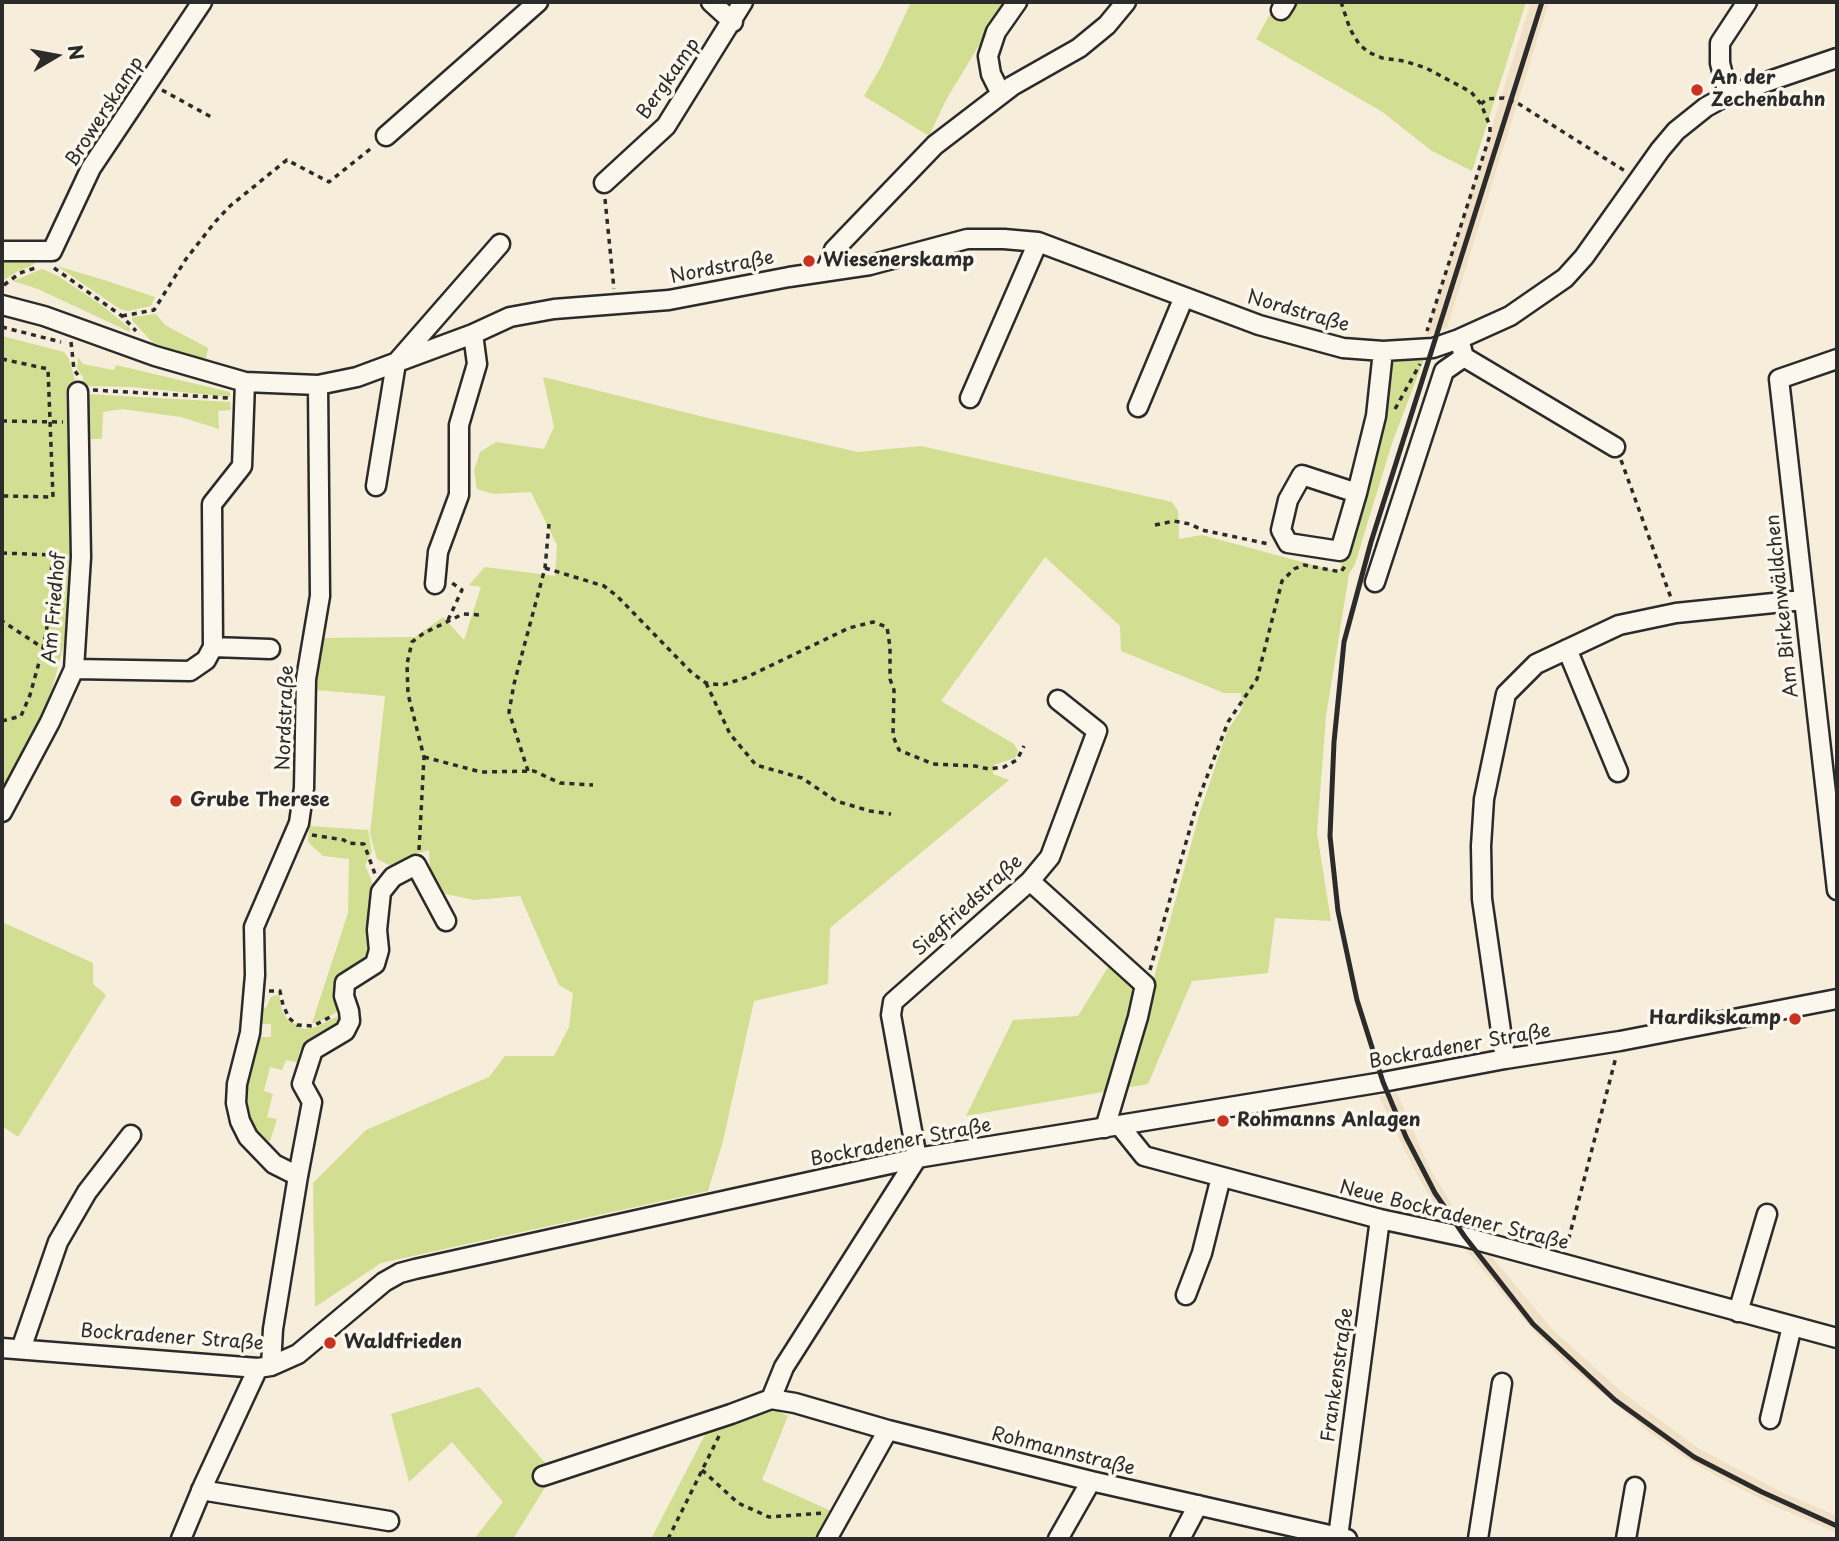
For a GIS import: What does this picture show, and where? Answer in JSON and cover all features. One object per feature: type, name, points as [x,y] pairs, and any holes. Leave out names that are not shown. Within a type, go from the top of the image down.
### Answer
[{"type":"street","name":"Browerskamp","points":[[51,256],[91,168],[202,2]]},
{"type":"street","points":[[386,136],[538,2]]},
{"type":"street","points":[[711,2],[733,22]]},
{"type":"street","name":"Bergkamp","points":[[604,183],[666,126],[743,2]]},
{"type":"street","points":[[1002,94],[991,74],[988,56],[996,32],[1017,2]]},
{"type":"street","points":[[826,271],[834,250],[935,145],[1002,94],[1079,48],[1107,25],[1126,2]]},
{"type":"street","points":[[1728,95],[1720,63],[1720,43],[1747,2]]},
{"type":"street","name":"Nordstraße","points":[[2,304],[44,316],[244,391],[318,384],[357,377],[474,334],[509,317],[555,309],[668,300],[870,265],[967,239],[1004,239],[1038,242],[1259,324],[1343,348],[1383,351],[1462,348],[1564,278],[1584,257],[1638,179],[1676,131],[1706,107],[1728,95],[1837,58]]},
{"type":"street","points":[[970,398],[1038,242]]},
{"type":"street","points":[[376,486],[396,363],[499,244]]},
{"type":"street","points":[[2,251],[51,256]]},
{"type":"street","points":[[1138,407],[1184,297]]},
{"type":"street","points":[[435,578],[438,552],[459,495],[459,425],[477,364],[474,334]]},
{"type":"street","points":[[1375,582],[1444,371],[1462,348],[1615,447]]},
{"type":"street","points":[[1357,493],[1302,475],[1288,500],[1281,530],[1288,543],[1340,551],[1357,493],[1377,416],[1383,351]]},
{"type":"street","name":"Am Birkenwäldchen","points":[[1837,359],[1779,379],[1837,890]]},
{"type":"street","name":"Nordstraße","points":[[298,1176],[274,1164],[248,1137],[240,1121],[236,1084],[250,1033],[255,975],[254,927],[292,843],[299,823],[304,788],[306,679],[320,596],[318,384]]},
{"type":"street","points":[[74,669],[190,671],[206,660],[213,647],[212,505],[242,466],[244,391]]},
{"type":"street","name":"Am Friedhof","points":[[2,812],[50,723],[74,669],[81,557],[78,392]]},
{"type":"street","points":[[1505,1059],[1482,900],[1483,799],[1506,694],[1536,664],[1619,625],[1676,613],[1803,600]]},
{"type":"street","points":[[213,647],[270,649]]},
{"type":"street","points":[[1567,649],[1618,772]]},
{"type":"street","name":"Siegfriedstraße","points":[[917,1158],[891,1015],[893,1002],[1030,881],[1051,857],[1097,731],[1058,700]]},
{"type":"street","points":[[181,1539],[201,1490],[265,1367],[274,1329],[312,1102],[302,1084],[313,1050],[345,1031],[350,1021],[344,996],[345,983],[375,964],[379,950],[377,930],[381,892],[393,877],[416,864],[446,921]]},
{"type":"street","points":[[1030,881],[1145,985],[1112,1127]]},
{"type":"street","name":"Bockradener Straße","points":[[2,1348],[265,1367],[298,1354],[384,1282],[400,1273],[917,1158],[1383,1082],[1620,1041],[1837,999]]},
{"type":"street","name":"Neue Bockradener Straße","points":[[1112,1127],[1144,1156],[1380,1219],[1465,1237],[1837,1338]]},
{"type":"street","points":[[20,1349],[58,1242],[87,1192],[131,1135]]},
{"type":"street","points":[[543,1476],[771,1399],[784,1367],[917,1158]]},
{"type":"street","points":[[1186,1295],[1202,1253],[1220,1177]]},
{"type":"street","points":[[1738,1312],[1767,1214]]},
{"type":"street","name":"Frankenstraße","points":[[1342,1538],[1380,1219]]},
{"type":"street","points":[[1770,1419],[1792,1326]]},
{"type":"street","points":[[1478,1539],[1502,1383]]},
{"type":"street","name":"Rohmannstraße","points":[[771,1399],[1091,1481],[1342,1538]]},
{"type":"street","points":[[827,1539],[888,1430]]},
{"type":"street","points":[[1058,1539],[1091,1481]]},
{"type":"street","points":[[1626,1539],[1635,1488]]},
{"type":"street","points":[[201,1490],[389,1521]]},
{"type":"street","points":[[1180,1539],[1198,1506]]},
{"type":"path","points":[[1340,2],[1350,29],[1359,44],[1368,52],[1381,58],[1426,68],[1471,92],[1486,114],[1490,135],[1421,349]]},
{"type":"path","points":[[148,82],[213,118]]},
{"type":"path","points":[[1481,104],[1487,99],[1504,98],[1519,104],[1638,179]]},
{"type":"path","points":[[122,316],[154,310],[186,259],[215,222],[287,160],[329,182],[386,136]]},
{"type":"path","points":[[604,183],[615,304]]},
{"type":"path","points":[[4,285],[51,256],[55,270],[122,316],[155,356]]},
{"type":"path","points":[[72,354],[74,370],[79,378],[78,392],[244,391]]},
{"type":"path","points":[[2,359],[48,369],[53,497],[2,496]]},
{"type":"path","points":[[2,421],[50,420]]},
{"type":"path","points":[[1615,447],[1676,613]]},
{"type":"path","points":[[1155,525],[1174,521],[1265,544],[1288,543]]},
{"type":"path","points":[[528,771],[509,712],[545,568],[549,524]]},
{"type":"path","points":[[2,553],[52,555],[50,611],[30,695],[21,716],[2,721]]},
{"type":"path","points":[[545,568],[604,586],[692,673],[706,683],[722,685],[745,678],[849,628],[873,622],[887,627],[890,679],[894,690],[893,736],[900,750],[933,764],[989,769],[1017,760],[1024,746]]},
{"type":"path","points":[[435,578],[462,590],[448,620]]},
{"type":"path","points":[[416,864],[419,855],[424,757],[408,694],[407,664],[412,642],[424,632],[448,620],[469,612],[481,615]]},
{"type":"path","points":[[2,621],[43,648]]},
{"type":"path","points":[[706,683],[730,734],[756,765],[802,778],[836,801],[891,814]]},
{"type":"path","points":[[1145,985],[1198,800],[1219,744]]},
{"type":"path","points":[[424,757],[481,772],[534,771],[560,783],[593,786]]},
{"type":"path","points":[[311,835],[364,844],[381,892]]},
{"type":"path","points":[[276,991],[280,991],[289,1018],[297,1025],[313,1027],[344,1010]]},
{"type":"path","points":[[1562,1265],[1620,1041]]},
{"type":"path","points":[[668,1539],[718,1438]]},
{"type":"path","points":[[702,1470],[738,1503],[769,1517],[843,1511]]},
{"type":"shaded area","points":[[1531,2],[1549,2],[1447,328],[1426,336]]},
{"type":"shaded area","points":[[1397,1093],[1430,1169],[1463,1223],[1442,1219],[1413,1167],[1379,1097]]},
{"type":"shaded area","points":[[1466,1250],[1491,1256],[1553,1330],[1623,1393],[1701,1450],[1781,1492],[1837,1516],[1837,1533],[1720,1478],[1649,1432],[1568,1365],[1532,1329]]},
{"type":"green space","points":[[911,2],[1005,2],[946,100],[929,136],[864,96],[882,65]]},
{"type":"green space","points":[[1277,2],[1526,2],[1472,171],[1432,151],[1381,111],[1256,39]]},
{"type":"green space","points":[[2,256],[36,256],[38,261],[4,280]]},
{"type":"green space","points":[[57,266],[155,297],[151,306],[128,311],[120,309]]},
{"type":"green space","points":[[42,269],[58,276],[100,304],[130,328],[130,332],[38,289],[13,281]]},
{"type":"green space","points":[[156,314],[165,325],[208,348],[206,358],[201,359],[153,343],[132,320],[132,317]]},
{"type":"green space","points":[[2,336],[64,352],[69,359],[77,387],[66,389],[72,565],[70,608],[64,645],[49,700],[2,804]]},
{"type":"green space","points":[[78,357],[83,364],[114,370],[116,365],[230,392],[230,397],[132,387],[84,386],[83,377],[77,369]]},
{"type":"green space","points":[[1424,359],[1392,443],[1355,564],[1349,574],[1326,716],[1317,833],[1331,921],[1275,918],[1268,973],[1192,981],[1148,1084],[966,1116],[1013,1020],[1078,1016],[1110,964],[1150,992],[1200,812],[1227,731],[1242,709],[1241,693],[1224,693],[1121,651],[1120,626],[1045,557],[941,701],[1014,744],[1018,751],[1015,758],[994,765],[993,774],[1009,780],[830,928],[828,984],[754,1001],[723,1141],[708,1191],[381,1263],[315,1307],[313,1183],[366,1130],[489,1077],[505,1056],[554,1056],[569,1027],[573,993],[559,985],[520,896],[474,900],[441,893],[430,868],[429,850],[408,856],[393,867],[377,859],[370,834],[385,696],[316,690],[315,638],[415,637],[443,617],[464,640],[481,587],[469,585],[485,567],[555,576],[557,545],[531,492],[493,494],[477,489],[474,471],[480,452],[496,442],[544,449],[554,427],[543,377],[858,452],[921,446],[1172,502],[1178,511],[1179,539],[1202,535],[1339,572],[1379,425],[1388,363]]},
{"type":"green space","points":[[85,394],[230,402],[231,410],[218,411],[219,429],[181,417],[122,409],[103,412],[102,439],[87,439]]},
{"type":"green space","points":[[309,826],[368,830],[372,852],[365,865],[377,894],[371,954],[344,1008],[312,1023],[348,913],[349,859],[323,856],[308,842]]},
{"type":"green space","points":[[2,922],[93,963],[93,984],[106,995],[18,1137],[2,1126]]},
{"type":"green space","points":[[279,994],[282,1011],[288,1020],[304,1029],[316,1027],[344,1013],[341,1027],[300,1050],[297,1062],[286,1060],[282,1070],[270,1067],[264,1091],[273,1094],[267,1117],[277,1119],[270,1141],[261,1140],[248,1117],[245,1082],[257,1037],[271,1037],[271,1024],[257,1024],[257,1005],[266,1008],[271,997]]},
{"type":"green space","points":[[479,1387],[554,1473],[513,1539],[474,1539],[503,1502],[452,1442],[409,1482],[391,1414]]},
{"type":"green space","points":[[771,1408],[788,1416],[762,1480],[831,1511],[815,1539],[651,1539],[707,1431]]},
{"type":"railway","points":[[1542,2],[1371,542],[1344,642],[1334,742],[1330,836],[1338,911],[1357,1000],[1383,1082],[1406,1137],[1435,1193],[1465,1237],[1533,1324],[1615,1400],[1694,1457],[1837,1526]]},
{"type":"place","name":"An der Zechenbahn","points":[[1697,90]]},
{"type":"place","name":"Wiesenerskamp","points":[[809,261]]},
{"type":"place","name":"Grube Therese","points":[[176,801]]},
{"type":"place","name":"Hardikskamp","points":[[1795,1019]]},
{"type":"place","name":"Rohmanns Anlagen","points":[[1223,1121]]},
{"type":"place","name":"Waldfrieden","points":[[330,1343]]}]
